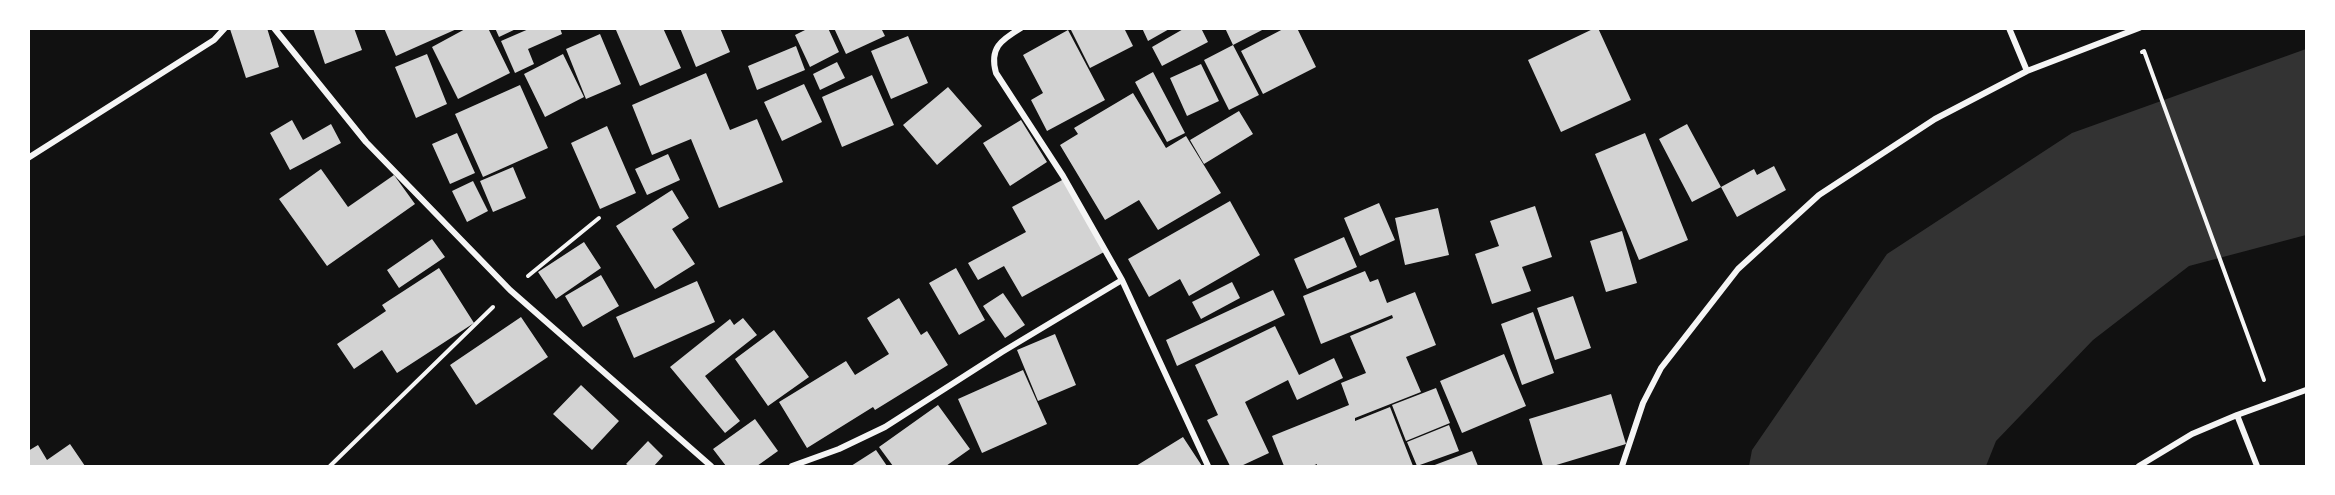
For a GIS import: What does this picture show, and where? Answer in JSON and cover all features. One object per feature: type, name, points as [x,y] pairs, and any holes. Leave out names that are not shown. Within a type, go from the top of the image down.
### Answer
[{"type":"street","points":[[28,158],[214,40],[225,28]]},
{"type":"street","points":[[274,28],[366,142],[510,290],[711,466]]},
{"type":"street","points":[[1021,28],[1000,43],[993,58],[996,73],[1063,176],[1122,280],[1208,466]]},
{"type":"street","points":[[2009,28],[2028,71]]},
{"type":"street","points":[[1622,466],[1643,403],[1661,368],[1738,270],[1819,195],[1935,120],[2028,71],[2139,28]]},
{"type":"street","points":[[792,466],[839,449],[885,427],[1002,352],[1122,280]]},
{"type":"street","points":[[2139,466],[2192,434],[2307,390]]},
{"type":"street","points":[[2237,415],[2257,466]]},
{"type":"path","points":[[2152,72],[2264,381]]},
{"type":"path","points":[[330,466],[510,290],[599,218]]},
{"type":"shaded area","points":[[2306,49],[2306,235],[2189,266],[2093,340],[1996,441],[1986,466],[1749,466],[1752,450],[1887,254],[2072,133]]},
{"type":"building","points":[[267,28],[279,67],[246,78],[230,29]]},
{"type":"building","points":[[313,28],[354,28],[362,50],[325,64]]},
{"type":"building","points":[[384,28],[459,28],[396,56]]},
{"type":"building","points":[[467,28],[488,28],[510,73],[458,99],[432,47]]},
{"type":"building","points":[[495,28],[518,28],[499,37]]},
{"type":"building","points":[[531,28],[560,28],[562,34],[528,49],[534,64],[515,73],[501,41]]},
{"type":"building","points":[[620,28],[663,28],[681,68],[640,86],[616,30]]},
{"type":"building","points":[[680,28],[720,28],[730,52],[696,67]]},
{"type":"building","points":[[809,28],[828,28],[839,52],[810,67],[795,35]]},
{"type":"building","points":[[834,28],[881,28],[885,36],[846,54]]},
{"type":"building","points":[[1070,28],[1124,28],[1133,46],[1090,68]]},
{"type":"building","points":[[1142,28],[1171,28],[1148,41]]},
{"type":"building","points":[[1185,28],[1201,28],[1208,42],[1162,66],[1152,47]]},
{"type":"building","points":[[1225,28],[1266,28],[1233,45]]},
{"type":"building","points":[[1285,28],[1297,28],[1316,67],[1263,94],[1241,51]]},
{"type":"building","points":[[1598,28],[1631,100],[1561,132],[1528,60]]},
{"type":"building","points":[[1068,30],[1105,100],[1047,131],[1031,100],[1043,93],[1023,55]]},
{"type":"building","points":[[600,34],[621,84],[586,99],[566,49]]},
{"type":"building","points":[[908,36],[928,83],[891,99],[871,51]]},
{"type":"building","points":[[1233,45],[1259,95],[1229,110],[1204,60]]},
{"type":"building","points":[[796,46],[805,70],[757,90],[748,66]]},
{"type":"building","points":[[427,54],[447,104],[416,118],[395,67]]},
{"type":"building","points":[[563,54],[584,97],[545,117],[524,74]]},
{"type":"building","points":[[837,62],[845,78],[820,90],[813,74]]},
{"type":"building","points":[[1201,64],[1219,101],[1187,116],[1170,78]]},
{"type":"building","points":[[1153,72],[1185,133],[1167,142],[1135,82]]},
{"type":"building","points":[[706,73],[730,130],[757,119],[783,182],[719,208],[691,139],[652,155],[632,105]]},
{"type":"building","points":[[872,75],[894,125],[842,147],[822,97]]},
{"type":"building","points":[[804,84],[822,122],[782,141],[764,102]]},
{"type":"building","points":[[520,85],[548,148],[483,177],[455,114]]},
{"type":"building","points":[[948,87],[982,126],[937,165],[903,125]]},
{"type":"building","points":[[1133,93],[1166,148],[1186,136],[1221,193],[1158,230],[1139,200],[1105,220],[1060,145],[1078,134],[1074,128]]},
{"type":"building","points":[[1239,111],[1253,134],[1204,164],[1190,140]]},
{"type":"building","points":[[292,120],[303,140],[331,124],[341,143],[290,170],[270,133]]},
{"type":"building","points":[[1021,120],[1047,162],[1010,186],[983,143]]},
{"type":"building","points":[[1687,124],[1721,187],[1692,202],[1659,139]]},
{"type":"building","points":[[607,126],[636,193],[600,209],[571,143]]},
{"type":"building","points":[[457,133],[475,173],[450,184],[432,144]]},
{"type":"building","points":[[1645,133],[1688,240],[1639,260],[1595,154]]},
{"type":"building","points":[[668,154],[680,180],[647,195],[635,169]]},
{"type":"building","points":[[1774,166],[1786,190],[1737,217],[1721,187],[1754,169],[1757,175]]},
{"type":"building","points":[[513,167],[526,198],[493,212],[480,181]]},
{"type":"building","points":[[321,169],[348,207],[394,175],[415,204],[327,266],[279,199]]},
{"type":"building","points":[[1064,179],[1104,252],[1022,297],[1004,266],[978,280],[968,263],[1026,232],[1012,207]]},
{"type":"building","points":[[473,181],[488,211],[467,222],[452,191]]},
{"type":"building","points":[[672,190],[689,218],[672,229],[695,264],[655,289],[616,226]]},
{"type":"building","points":[[1230,201],[1260,255],[1189,296],[1180,279],[1149,297],[1128,259]]},
{"type":"building","points":[[1379,203],[1395,240],[1360,256],[1344,218]]},
{"type":"building","points":[[1535,206],[1552,257],[1522,267],[1531,291],[1492,304],[1475,254],[1499,246],[1490,221]]},
{"type":"building","points":[[1438,208],[1449,255],[1405,265],[1395,218]]},
{"type":"building","points":[[1622,231],[1637,283],[1606,292],[1590,241]]},
{"type":"building","points":[[1344,237],[1357,267],[1307,289],[1294,259]]},
{"type":"building","points":[[432,239],[445,257],[399,288],[387,270]]},
{"type":"building","points":[[584,242],[601,268],[556,299],[538,272]]},
{"type":"building","points":[[439,268],[474,323],[397,373],[382,350],[354,369],[337,344],[386,311],[382,305]]},
{"type":"building","points":[[956,268],[985,320],[959,335],[929,283]]},
{"type":"building","points":[[1365,271],[1370,282],[1378,279],[1387,303],[1415,292],[1436,345],[1406,357],[1421,392],[1355,418],[1355,421],[1390,407],[1413,466],[1317,466],[1317,464],[1284,466],[1272,436],[1349,405],[1341,383],[1366,373],[1350,336],[1393,318],[1392,315],[1321,344],[1303,296]]},
{"type":"building","points":[[601,275],[619,306],[583,327],[565,296]]},
{"type":"building","points":[[697,281],[715,322],[634,358],[616,317]]},
{"type":"building","points":[[1232,282],[1240,298],[1201,319],[1192,302]]},
{"type":"building","points":[[1273,290],[1285,315],[1177,366],[1166,340]]},
{"type":"building","points":[[1003,293],[1025,325],[1005,338],[983,306]]},
{"type":"building","points":[[1573,296],[1591,348],[1555,360],[1537,308]]},
{"type":"building","points":[[899,298],[921,335],[927,331],[948,365],[875,410],[873,407],[807,448],[779,402],[846,361],[855,375],[889,354],[867,318]]},
{"type":"building","points":[[1533,312],[1554,373],[1522,385],[1501,324]]},
{"type":"building","points":[[521,317],[548,357],[476,405],[450,365]]},
{"type":"building","points":[[743,318],[757,335],[705,376],[740,421],[725,433],[670,367],[730,319],[734,325]]},
{"type":"building","points":[[1275,326],[1299,375],[1334,358],[1343,378],[1297,400],[1288,380],[1245,402],[1269,453],[1241,466],[1230,466],[1207,420],[1218,415],[1195,365]]},
{"type":"building","points":[[774,330],[809,377],[768,406],[735,359]]},
{"type":"building","points":[[1055,334],[1076,385],[1038,401],[1017,350]]},
{"type":"building","points":[[1504,354],[1526,406],[1462,433],[1440,381]]},
{"type":"building","points":[[1023,370],[1047,424],[982,453],[958,399]]},
{"type":"building","points":[[581,385],[619,421],[592,450],[553,414]]},
{"type":"building","points":[[1436,388],[1450,423],[1406,441],[1392,405]]},
{"type":"building","points":[[1611,394],[1626,444],[1553,466],[1543,466],[1529,419]]},
{"type":"building","points":[[938,405],[970,449],[946,466],[893,466],[879,447]]},
{"type":"building","points":[[755,419],[778,451],[757,466],[726,466],[713,449]]},
{"type":"building","points":[[1449,425],[1459,451],[1417,466],[1407,442]]},
{"type":"building","points":[[1183,437],[1202,466],[1136,466]]},
{"type":"building","points":[[648,441],[663,456],[654,466],[626,464]]},
{"type":"building","points":[[70,444],[85,466],[28,466],[28,451],[38,445],[47,460]]},
{"type":"building","points":[[876,450],[887,466],[851,466]]},
{"type":"building","points":[[1472,451],[1478,466],[1432,466]]}]
